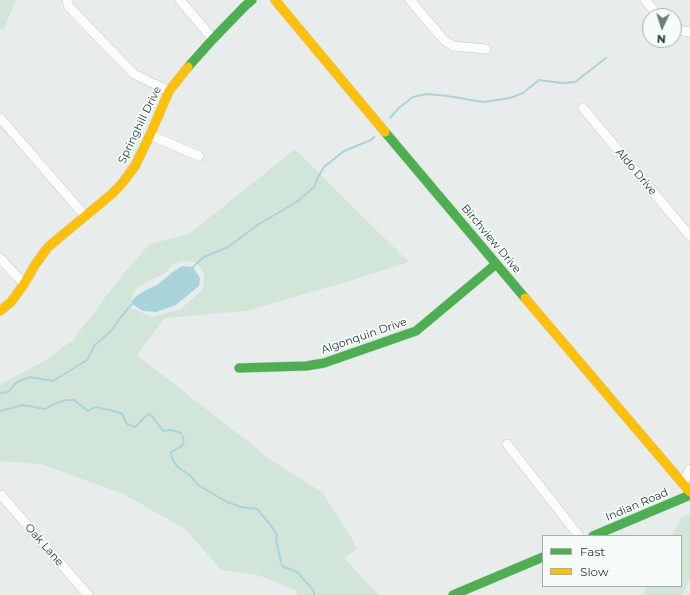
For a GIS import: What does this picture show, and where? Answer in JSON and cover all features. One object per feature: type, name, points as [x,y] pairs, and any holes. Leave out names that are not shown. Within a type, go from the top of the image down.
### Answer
[{"type":"street","points":[[67,0],[69,7],[134,74],[169,91]]},
{"type":"street","points":[[180,0],[213,39]]},
{"type":"street","name":"Springhill Drive","points":[[0,311],[11,302],[24,284],[35,264],[48,247],[113,193],[136,166],[169,91],[213,39],[252,0]]},
{"type":"street","name":"Birchview Drive","points":[[275,0],[496,264],[690,492]]},
{"type":"street","points":[[410,0],[444,40],[453,46],[486,49]]},
{"type":"street","points":[[645,0],[652,8]]},
{"type":"street","name":"Aldo Drive","points":[[583,108],[690,236]]},
{"type":"street","points":[[0,118],[85,216]]},
{"type":"street","points":[[150,135],[199,156]]},
{"type":"street","points":[[0,258],[24,284]]},
{"type":"street","name":"Algonquin Drive","points":[[239,368],[306,366],[324,363],[416,331],[496,264]]},
{"type":"street","points":[[507,444],[578,535]]},
{"type":"street","points":[[683,483],[690,469]]},
{"type":"street","name":"Oak Lane","points":[[1,495],[88,595]]},
{"type":"street","name":"Indian Road","points":[[595,535],[690,495]]},
{"type":"street","points":[[454,595],[542,557]]},
{"type":"green space","points":[[0,0],[16,0],[3,31],[0,29]]},
{"type":"green space","points":[[295,149],[409,262],[246,311],[165,318],[137,355],[274,462],[322,492],[357,549],[344,558],[379,595],[298,595],[295,590],[258,575],[221,570],[185,529],[123,494],[41,464],[0,461],[0,384],[41,363],[73,340],[123,274],[150,244],[189,234]],"holes":[[[183,261],[196,262],[204,274],[203,289],[181,309],[152,317],[128,307],[137,287],[165,273],[173,264]]]},
{"type":"green space","points":[[690,514],[690,580],[682,595],[642,595],[646,587],[682,587],[682,535],[672,535],[681,518]]},
{"type":"water","points":[[182,266],[193,267],[200,278],[199,286],[176,305],[156,312],[143,311],[132,304],[131,302],[135,297],[157,285]]},
{"type":"waterway","points":[[390,118],[399,108],[413,97],[426,94],[483,102],[510,98],[523,93],[539,80],[562,83],[575,82],[606,58]]},
{"type":"waterway","points":[[193,267],[204,257],[228,247],[259,224],[298,201],[314,187],[324,167],[344,151],[371,140],[374,137]]},
{"type":"waterway","points":[[0,393],[8,392],[17,382],[30,377],[53,381],[87,360],[95,345],[111,331],[132,304]]},
{"type":"waterway","points":[[0,411],[23,405],[45,409],[66,400],[74,400],[88,411],[95,407],[122,414],[127,424],[135,427],[148,414],[152,416],[163,431],[171,430],[181,433],[184,440],[182,446],[171,452],[173,461],[179,468],[191,476],[198,485],[227,502],[241,507],[257,509],[277,535],[276,540],[282,566],[297,572],[314,591],[314,595]]},
{"type":"traffic: fast","points":[[188,67],[213,39],[252,0]]},
{"type":"traffic: fast","points":[[385,132],[525,298]]},
{"type":"traffic: fast","points":[[239,368],[306,366],[324,363],[416,331],[496,264]]},
{"type":"traffic: fast","points":[[595,535],[690,495]]},
{"type":"traffic: fast","points":[[453,595],[542,557]]},
{"type":"traffic: slow","points":[[275,0],[385,132]]},
{"type":"traffic: slow","points":[[0,311],[11,302],[48,247],[113,193],[123,182],[135,166],[169,91],[188,67]]},
{"type":"traffic: slow","points":[[525,298],[690,492]]}]
